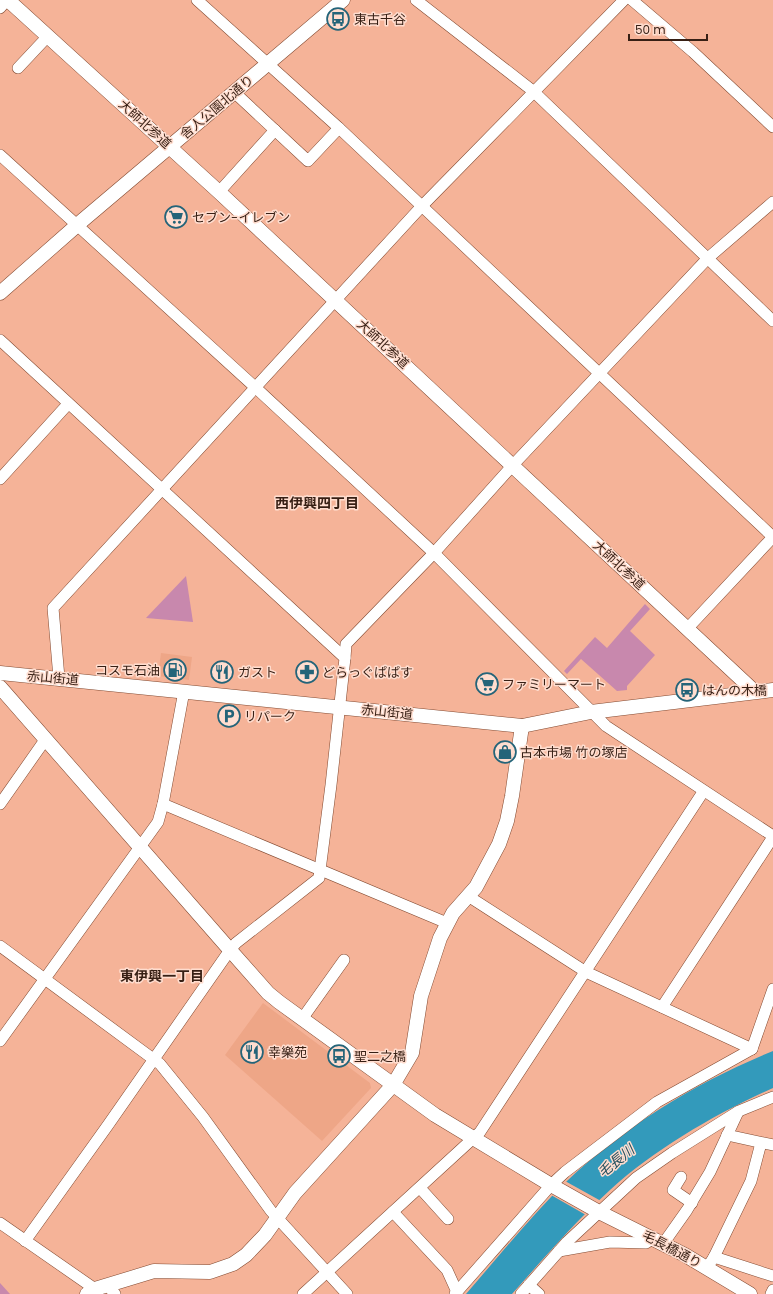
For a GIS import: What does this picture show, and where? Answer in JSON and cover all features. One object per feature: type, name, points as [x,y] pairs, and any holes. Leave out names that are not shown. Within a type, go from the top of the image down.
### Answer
[{"type":"street","points":[[0,8],[8,0]]},
{"type":"street","name":"大師北参道","points":[[8,0],[220,192],[754,691]]},
{"type":"street","points":[[197,0],[339,128],[600,372],[773,537],[687,629]]},
{"type":"street","name":"舎人公園北通り","points":[[0,293],[234,92],[344,0]]},
{"type":"street","points":[[416,0],[533,91],[773,321]]},
{"type":"street","points":[[59,678],[52,608],[422,207],[533,91],[624,0]]},
{"type":"street","points":[[632,0],[693,52],[773,127]]},
{"type":"street","points":[[18,68],[48,36]]},
{"type":"street","points":[[234,92],[308,161],[339,128]]},
{"type":"street","points":[[220,192],[275,130]]},
{"type":"street","points":[[0,155],[256,388],[434,553],[606,726],[703,792],[773,837],[662,1007]]},
{"type":"street","points":[[25,1241],[230,950],[236,943],[319,878],[340,707],[346,644],[434,553],[513,465],[708,258],[773,202]]},
{"type":"street","points":[[0,340],[344,658]]},
{"type":"street","points":[[0,479],[68,404]]},
{"type":"street","name":"赤山街道","points":[[0,673],[522,726],[591,712],[754,691],[773,690]]},
{"type":"street","name":"毛長橋通り","points":[[0,688],[268,993],[435,1115],[596,1210],[658,1241],[711,1263],[750,1294]]},
{"type":"street","points":[[0,1041],[158,822],[163,804],[184,691]]},
{"type":"street","points":[[0,1223],[101,1291],[154,1271],[198,1272],[220,1270],[246,1254],[256,1245],[295,1193],[393,1085],[412,1053],[421,996],[447,923],[485,872],[499,844],[507,821],[522,726]]},
{"type":"street","points":[[0,804],[45,740]]},
{"type":"street","points":[[303,1294],[474,1138],[517,1077],[703,792]]},
{"type":"street","points":[[163,804],[447,923]]},
{"type":"street","points":[[468,896],[586,972],[752,1049]]},
{"type":"street","points":[[0,946],[154,1058],[203,1117],[277,1218],[347,1294]]},
{"type":"street","points":[[302,1019],[343,967]]},
{"type":"street","points":[[393,1212],[447,1270],[456,1293],[570,1167],[657,1102],[752,1049],[773,989]]},
{"type":"street","points":[[521,1294],[596,1210],[636,1178],[672,1153],[739,1111],[773,1097]]},
{"type":"street","points":[[559,1251],[610,1242],[646,1243],[658,1241],[692,1203],[710,1172],[726,1135],[739,1111]]},
{"type":"street","points":[[726,1135],[769,1142],[711,1263],[773,1276]]},
{"type":"street","points":[[681,1177],[673,1190],[692,1203]]},
{"type":"street","points":[[420,1188],[448,1219]]},
{"type":"street","points":[[529,1285],[540,1294]]},
{"type":"street","points":[[771,1294],[773,1290]]},
{"type":"shaded area","points":[[186,576],[193,622],[146,618]]},
{"type":"shaded area","points":[[645,604],[650,609],[630,631],[655,655],[627,686],[627,690],[617,691],[581,659],[567,674],[564,671],[595,637],[607,648]]},
{"type":"shaded area","name":"コスモ石油","points":[[161,653],[192,657],[189,680],[158,676]]},
{"type":"shaded area","points":[[263,1003],[370,1083],[371,1088],[322,1141],[225,1055]]},
{"type":"shaded area","points":[[0,1283],[10,1294],[0,1294]]},
{"type":"water","name":"毛長川","points":[[773,1051],[773,1088],[709,1120],[647,1160],[610,1190],[584,1215],[512,1294],[466,1294],[515,1236],[554,1194],[613,1141],[638,1123],[690,1091],[745,1063]]},
{"type":"pier","points":[[565,1181],[601,1201],[586,1215],[551,1195]]},
{"type":"place","name":"東古千谷","points":[[338,19]]},
{"type":"place","name":"セブン-イレブン","points":[[176,217]]},
{"type":"place","name":"コスモ石油","points":[[175,670]]},
{"type":"place","name":"ガスト","points":[[222,672]]},
{"type":"place","name":"どらっぐぱぱす","points":[[307,672]]},
{"type":"place","name":"ファミリーマート","points":[[487,684]]},
{"type":"place","name":"はんの木橋","points":[[687,690]]},
{"type":"place","name":"リパーク","points":[[229,716]]},
{"type":"place","name":"古本市場 竹の塚店","points":[[505,752]]},
{"type":"place","name":"幸樂苑","points":[[252,1052]]},
{"type":"place","name":"聖二之橋","points":[[339,1056]]},
{"type":"district","name":"西伊興四丁目","points":[[317,503]]},
{"type":"district","name":"東伊興一丁目","points":[[162,976]]}]
